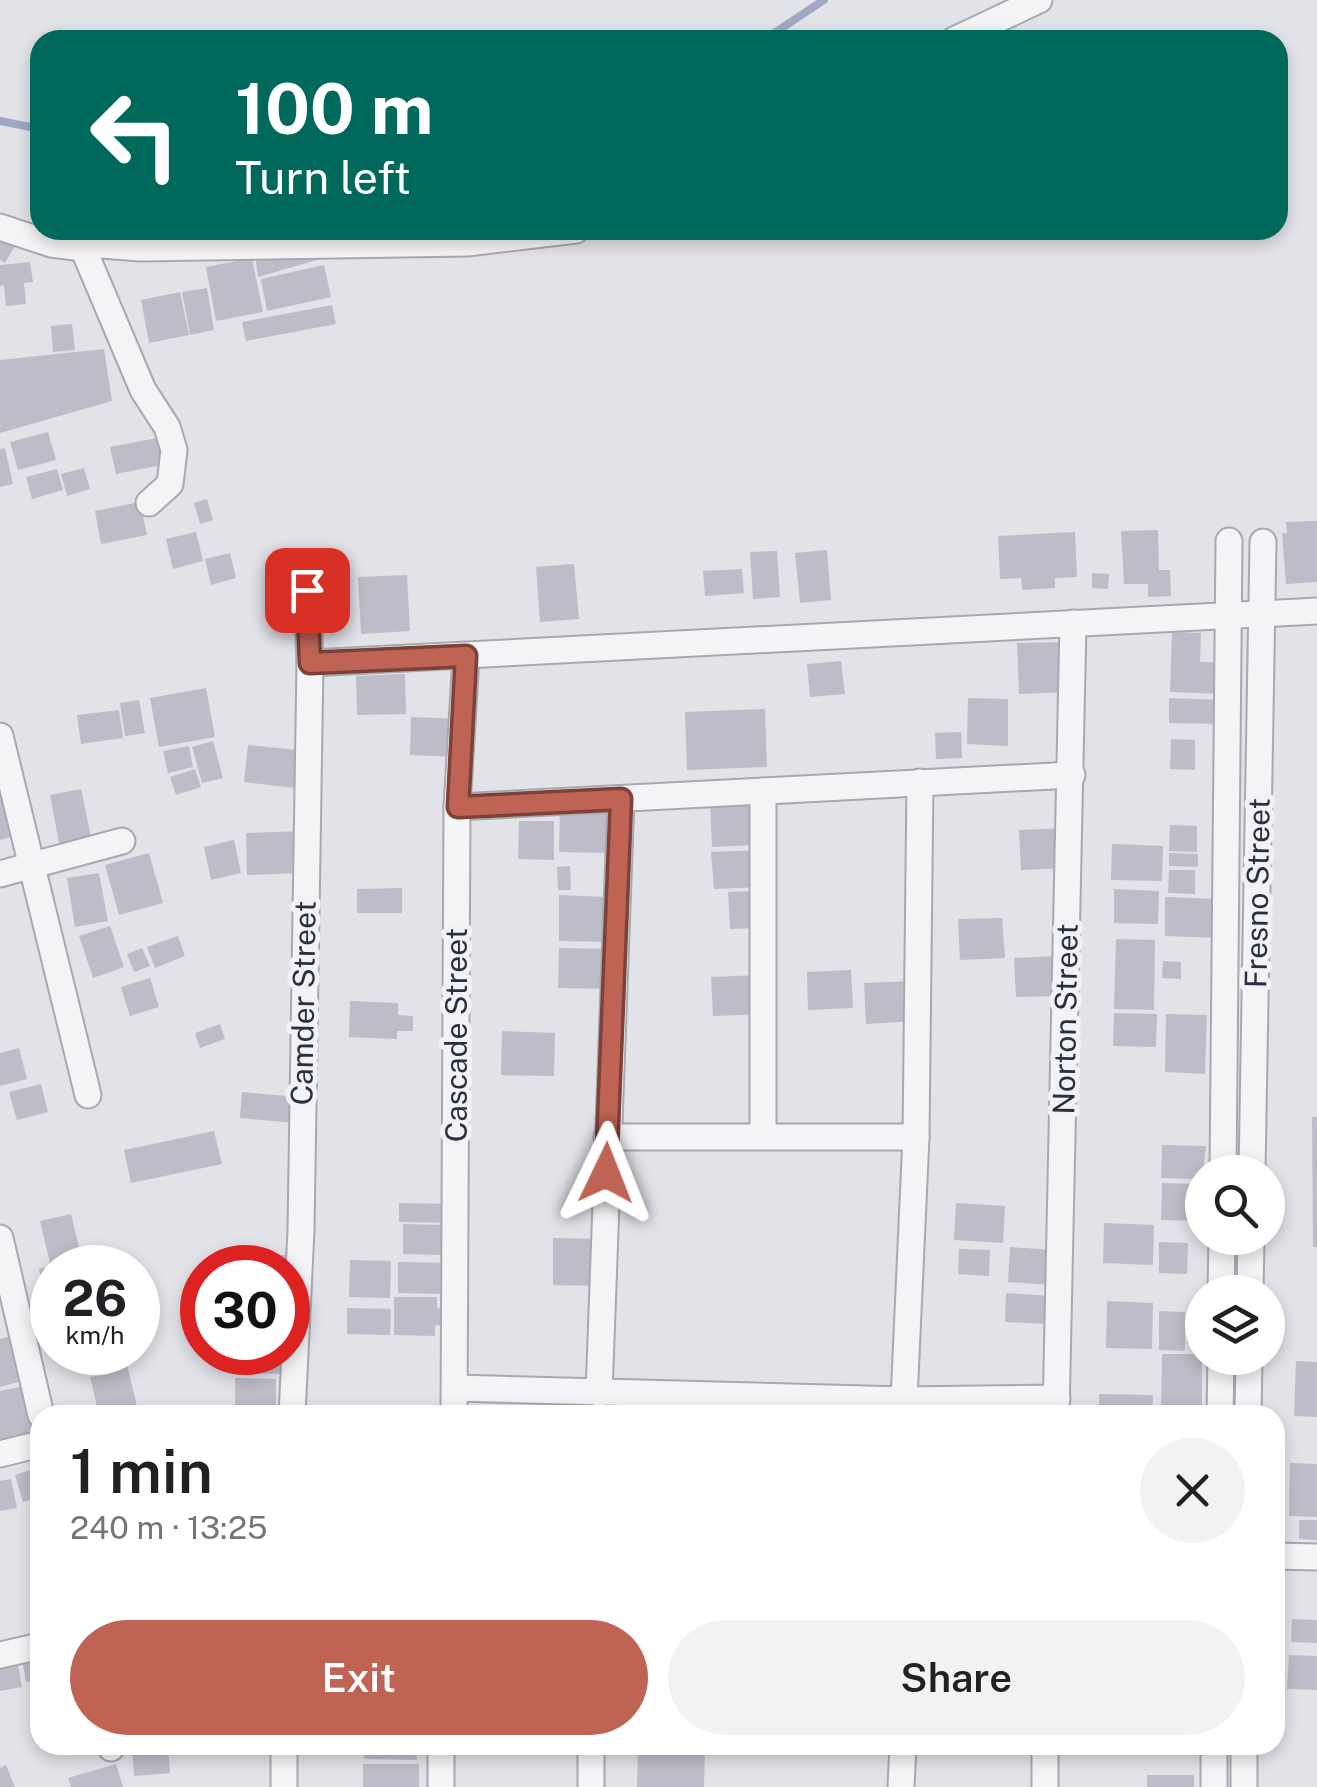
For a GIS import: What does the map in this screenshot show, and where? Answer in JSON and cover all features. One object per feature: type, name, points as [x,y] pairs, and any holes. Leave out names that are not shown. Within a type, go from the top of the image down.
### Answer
[{"type":"street","points":[[975,30],[1039,0]]},
{"type":"street","points":[[0,227],[30,237]]},
{"type":"street","points":[[39,240],[83,248],[492,240]]},
{"type":"street","points":[[83,248],[143,390],[168,427],[174,450],[170,484],[149,503]]},
{"type":"street","name":"Fresno Street","points":[[1223,1155],[1229,541]]},
{"type":"street","name":"Fresno Street","points":[[1252,1155],[1263,542]]},
{"type":"street","name":"Camder Street","points":[[292,1405],[301,1230],[310,663],[307,590]]},
{"type":"street","points":[[310,663],[1317,611]]},
{"type":"street","name":"Norton Street","points":[[1057,1405],[1073,622]]},
{"type":"street","name":"Cascade Street","points":[[454,1405],[458,807],[466,656]]},
{"type":"street","points":[[0,736],[88,1095]]},
{"type":"street","points":[[458,807],[1072,776]]},
{"type":"street","points":[[904,1400],[916,1137],[920,782]]},
{"type":"street","points":[[763,792],[763,1136]]},
{"type":"street","points":[[598,1392],[621,799]]},
{"type":"street","points":[[0,874],[122,841]]},
{"type":"street","points":[[607,1137],[916,1137]]},
{"type":"street","points":[[0,1238],[38,1405]]},
{"type":"street","points":[[1220,1375],[1220,1405]]},
{"type":"street","points":[[1248,1405],[1249,1375]]},
{"type":"street","points":[[455,1388],[1013,1405]]},
{"type":"street","points":[[0,1454],[30,1446]]},
{"type":"street","points":[[1285,1556],[1317,1556]]},
{"type":"street","points":[[0,1655],[30,1648]]},
{"type":"street","points":[[284,1755],[284,1787]]},
{"type":"street","points":[[441,1787],[442,1755]]},
{"type":"street","points":[[591,1755],[591,1787]]},
{"type":"street","points":[[901,1787],[903,1755]]},
{"type":"street","points":[[1045,1755],[1045,1787]]},
{"type":"street","points":[[1214,1755],[1214,1787]]},
{"type":"street","points":[[1244,1755],[1244,1787]]},
{"type":"building","points":[[0,237],[15,246],[5,263],[0,260]]},
{"type":"building","points":[[255,254],[331,256],[258,277]]},
{"type":"building","points":[[252,258],[263,312],[216,321],[206,267]]},
{"type":"building","points":[[30,262],[33,282],[24,283],[26,304],[6,306],[4,285],[0,286],[0,265]]},
{"type":"building","points":[[324,265],[331,297],[267,311],[261,279]]},
{"type":"building","points":[[207,288],[214,330],[190,335],[182,292]]},
{"type":"building","points":[[180,292],[189,335],[149,343],[141,300]]},
{"type":"building","points":[[332,305],[336,324],[246,341],[242,322]]},
{"type":"building","points":[[72,324],[75,350],[53,352],[51,326]]},
{"type":"building","points":[[104,349],[112,401],[0,433],[0,360]]},
{"type":"building","points":[[48,432],[56,460],[18,470],[10,442]]},
{"type":"building","points":[[157,438],[162,465],[116,474],[110,447]]},
{"type":"building","points":[[5,448],[13,484],[0,487],[0,449]]},
{"type":"building","points":[[84,468],[90,489],[67,496],[61,474]]},
{"type":"building","points":[[57,469],[63,490],[32,499],[26,477]]},
{"type":"building","points":[[207,499],[213,520],[200,524],[194,503]]},
{"type":"building","points":[[140,502],[147,535],[101,544],[95,511]]},
{"type":"building","points":[[1317,521],[1317,582],[1286,584],[1282,533],[1287,533],[1286,522]]},
{"type":"building","points":[[1158,530],[1159,570],[1170,570],[1171,596],[1148,597],[1148,584],[1124,584],[1121,531]]},
{"type":"building","points":[[196,532],[203,561],[173,569],[166,539]]},
{"type":"building","points":[[1075,532],[1077,577],[1055,578],[1055,588],[1022,590],[1021,578],[1000,579],[998,536]]},
{"type":"building","points":[[827,550],[831,600],[800,603],[795,553]]},
{"type":"building","points":[[777,551],[780,597],[753,599],[750,552]]},
{"type":"building","points":[[230,553],[236,578],[211,585],[205,559]]},
{"type":"building","points":[[574,564],[579,619],[540,622],[536,567]]},
{"type":"building","points":[[742,569],[744,593],[705,596],[703,571]]},
{"type":"building","points":[[1092,573],[1109,574],[1108,589],[1092,588]]},
{"type":"building","points":[[407,575],[410,631],[361,634],[358,577]]},
{"type":"building","points":[[1172,632],[1201,633],[1200,662],[1227,663],[1226,694],[1170,692]]},
{"type":"building","points":[[1069,642],[1071,692],[1019,694],[1017,643]]},
{"type":"building","points":[[841,661],[845,694],[810,697],[807,664]]},
{"type":"building","points":[[405,674],[406,714],[357,715],[356,676]]},
{"type":"building","points":[[206,688],[215,737],[159,747],[150,698]]},
{"type":"building","points":[[968,698],[1008,699],[1008,746],[967,744]]},
{"type":"building","points":[[1169,698],[1224,700],[1224,724],[1169,723]]},
{"type":"building","points":[[139,700],[145,733],[125,736],[120,703]]},
{"type":"building","points":[[765,709],[767,767],[687,770],[685,712]]},
{"type":"building","points":[[119,710],[123,738],[81,744],[77,715]]},
{"type":"building","points":[[411,717],[458,719],[457,757],[410,755]]},
{"type":"building","points":[[961,732],[962,758],[936,759],[935,733]]},
{"type":"building","points":[[1171,739],[1195,740],[1195,770],[1170,769]]},
{"type":"building","points":[[213,741],[223,778],[202,783],[192,747]]},
{"type":"building","points":[[248,745],[307,751],[303,789],[244,782]]},
{"type":"building","points":[[189,746],[193,767],[168,773],[163,751]]},
{"type":"building","points":[[195,769],[201,787],[176,795],[170,777]]},
{"type":"building","points":[[81,789],[92,842],[60,848],[50,795]]},
{"type":"building","points":[[3,790],[17,835],[0,840],[0,791]]},
{"type":"building","points":[[756,798],[758,845],[712,847],[710,799]]},
{"type":"building","points":[[560,805],[609,806],[608,853],[559,852]]},
{"type":"building","points":[[519,821],[554,821],[554,860],[518,859]]},
{"type":"building","points":[[1170,825],[1197,826],[1197,852],[1169,851]]},
{"type":"building","points":[[1066,828],[1069,868],[1021,870],[1019,830]]},
{"type":"building","points":[[302,831],[303,873],[247,875],[246,833]]},
{"type":"building","points":[[234,840],[241,873],[211,880],[204,847]]},
{"type":"building","points":[[1112,844],[1163,846],[1162,881],[1111,880]]},
{"type":"building","points":[[760,850],[762,887],[714,889],[711,852]]},
{"type":"building","points":[[149,853],[163,903],[119,915],[105,865]]},
{"type":"building","points":[[1169,853],[1198,854],[1198,867],[1169,866]]},
{"type":"building","points":[[570,866],[571,890],[558,890],[557,867]]},
{"type":"building","points":[[1169,870],[1195,870],[1195,894],[1168,893]]},
{"type":"building","points":[[99,873],[108,921],[75,927],[67,878]]},
{"type":"building","points":[[402,888],[402,913],[357,913],[357,889]]},
{"type":"building","points":[[1114,889],[1159,891],[1158,924],[1114,923]]},
{"type":"building","points":[[755,891],[757,928],[730,929],[728,892]]},
{"type":"building","points":[[559,895],[607,897],[606,942],[559,941]]},
{"type":"building","points":[[1165,897],[1221,899],[1220,938],[1165,936]]},
{"type":"building","points":[[1002,918],[1005,958],[960,960],[958,919]]},
{"type":"building","points":[[110,926],[124,967],[93,978],[79,936]]},
{"type":"building","points":[[178,936],[185,956],[155,968],[147,947]]},
{"type":"building","points":[[1116,939],[1155,940],[1154,1010],[1114,1009]]},
{"type":"building","points":[[142,948],[150,966],[134,972],[127,954]]},
{"type":"building","points":[[559,948],[613,949],[612,989],[558,988]]},
{"type":"building","points":[[1058,956],[1060,996],[1016,997],[1014,958]]},
{"type":"building","points":[[1163,961],[1181,962],[1181,979],[1162,978]]},
{"type":"building","points":[[851,970],[853,1008],[808,1010],[807,972]]},
{"type":"building","points":[[760,975],[762,1014],[713,1016],[711,977]]},
{"type":"building","points":[[150,978],[159,1007],[130,1016],[121,987]]},
{"type":"building","points":[[914,981],[915,1021],[866,1024],[864,983]]},
{"type":"building","points":[[350,1001],[398,1003],[398,1015],[413,1016],[413,1031],[397,1031],[397,1039],[349,1037]]},
{"type":"building","points":[[1114,1013],[1157,1014],[1156,1047],[1113,1046]]},
{"type":"building","points":[[1166,1014],[1207,1015],[1205,1074],[1165,1072]]},
{"type":"building","points":[[220,1024],[225,1039],[200,1048],[195,1033]]},
{"type":"building","points":[[502,1031],[555,1033],[554,1076],[501,1075]]},
{"type":"building","points":[[19,1048],[27,1079],[0,1086],[0,1053]]},
{"type":"building","points":[[41,1084],[48,1112],[17,1120],[9,1092]]},
{"type":"building","points":[[242,1092],[298,1097],[295,1123],[240,1118]]},
{"type":"building","points":[[1312,1117],[1317,1117],[1317,1247],[1313,1247]]},
{"type":"building","points":[[214,1131],[222,1164],[131,1183],[124,1150]]},
{"type":"building","points":[[1162,1145],[1206,1146],[1205,1155],[1185,1155],[1185,1179],[1161,1178]]},
{"type":"building","points":[[1162,1183],[1185,1184],[1185,1221],[1161,1220]]},
{"type":"building","points":[[399,1203],[454,1204],[454,1223],[399,1222]]},
{"type":"building","points":[[956,1203],[1005,1206],[1003,1243],[954,1240]]},
{"type":"building","points":[[71,1214],[78,1245],[46,1245],[40,1221]]},
{"type":"building","points":[[1104,1223],[1154,1225],[1153,1265],[1103,1263]]},
{"type":"building","points":[[403,1224],[443,1225],[443,1255],[403,1254]]},
{"type":"building","points":[[553,1238],[602,1239],[601,1286],[553,1285]]},
{"type":"building","points":[[1159,1242],[1185,1243],[1187,1274],[1159,1273]]},
{"type":"building","points":[[1010,1247],[1055,1250],[1053,1285],[1008,1282]]},
{"type":"building","points":[[959,1249],[990,1250],[989,1276],[958,1274]]},
{"type":"building","points":[[350,1260],[391,1261],[390,1298],[349,1297]]},
{"type":"building","points":[[398,1262],[453,1263],[453,1282],[440,1281],[440,1294],[398,1293]]},
{"type":"building","points":[[1006,1293],[1052,1296],[1051,1324],[1005,1322]]},
{"type":"building","points":[[394,1297],[437,1297],[437,1308],[454,1309],[453,1326],[435,1325],[435,1336],[394,1335]]},
{"type":"building","points":[[1107,1301],[1153,1303],[1152,1349],[1106,1348]]},
{"type":"building","points":[[347,1308],[391,1309],[390,1335],[347,1334]]},
{"type":"building","points":[[1159,1311],[1185,1312],[1185,1351],[1159,1350]]},
{"type":"building","points":[[18,1334],[29,1379],[0,1387],[0,1339]]},
{"type":"building","points":[[1162,1354],[1185,1354],[1185,1375],[1202,1375],[1202,1405],[1161,1405]]},
{"type":"building","points":[[1296,1361],[1317,1362],[1317,1417],[1294,1416]]},
{"type":"building","points":[[129,1375],[137,1405],[97,1405],[90,1377]]},
{"type":"building","points":[[235,1378],[276,1379],[276,1405],[235,1405]]},
{"type":"building","points":[[29,1385],[33,1405],[30,1405],[30,1441],[0,1448],[0,1391]]},
{"type":"building","points":[[1099,1394],[1153,1395],[1152,1405],[1099,1405]]},
{"type":"building","points":[[1290,1463],[1317,1464],[1317,1517],[1289,1516]]},
{"type":"building","points":[[30,1470],[30,1500],[23,1502],[15,1475]]},
{"type":"building","points":[[11,1479],[17,1508],[0,1511],[0,1481]]},
{"type":"building","points":[[1299,1520],[1317,1520],[1317,1540],[1299,1539]]},
{"type":"building","points":[[1292,1619],[1317,1620],[1317,1643],[1291,1642]]},
{"type":"building","points":[[1289,1655],[1317,1656],[1317,1690],[1287,1689]]},
{"type":"building","points":[[30,1657],[30,1681],[26,1682],[22,1659]]},
{"type":"building","points":[[18,1665],[22,1687],[0,1691],[0,1668]]},
{"type":"building","points":[[133,1755],[169,1755],[170,1773],[134,1776]]},
{"type":"building","points":[[364,1755],[417,1755],[417,1760],[364,1759]]},
{"type":"building","points":[[638,1755],[705,1755],[704,1787],[637,1787]]},
{"type":"building","points":[[116,1764],[123,1787],[71,1787],[68,1778]]},
{"type":"building","points":[[363,1764],[419,1764],[419,1787],[363,1787]]},
{"type":"building","points":[[6,1765],[15,1787],[0,1787],[0,1768]]},
{"type":"building","points":[[1147,1775],[1194,1775],[1194,1787],[1147,1787]]},
{"type":"waterway","points":[[779,30],[824,0]]},
{"type":"waterway","points":[[0,121],[30,127]]},
{"type":"route","points":[[307,590],[310,663],[466,656],[458,807],[621,799],[606,1173]]}]
